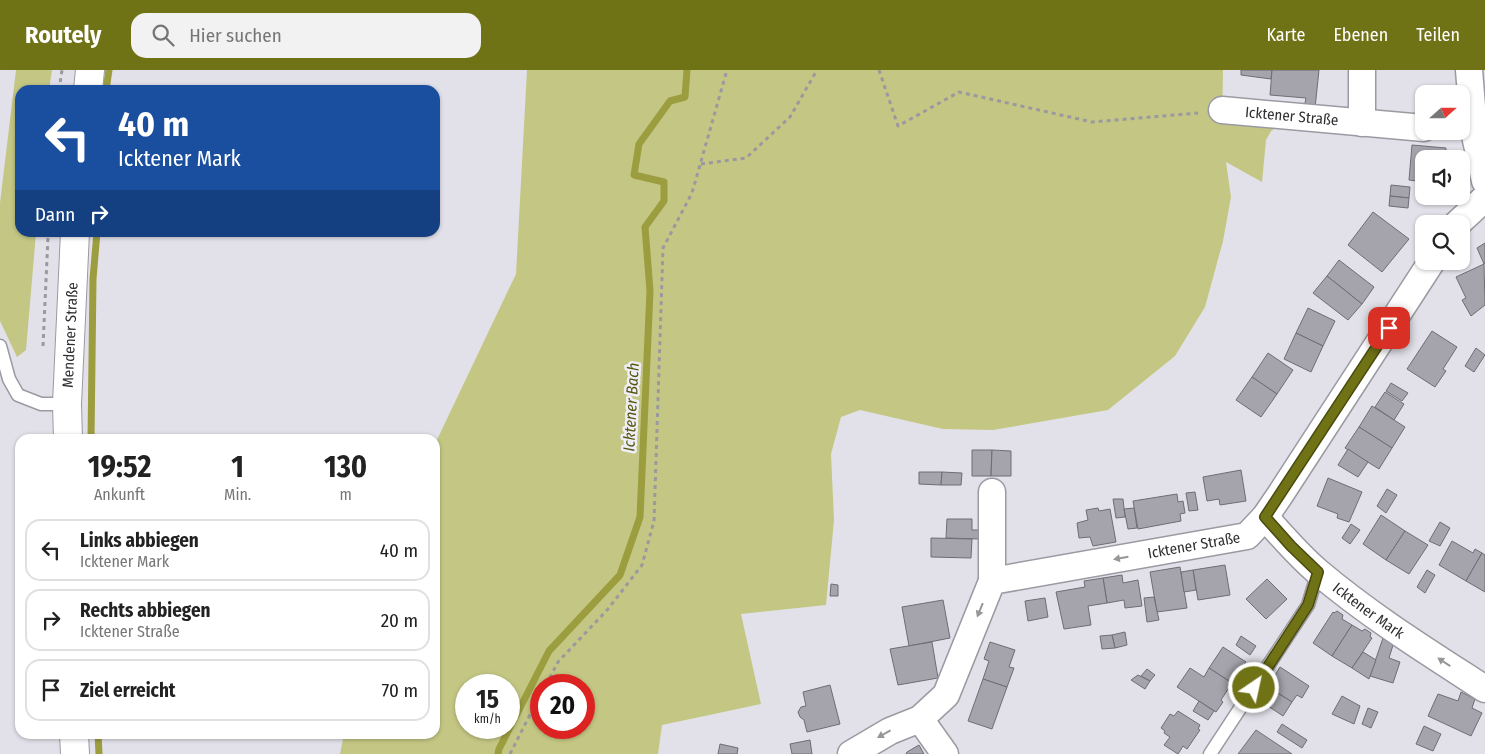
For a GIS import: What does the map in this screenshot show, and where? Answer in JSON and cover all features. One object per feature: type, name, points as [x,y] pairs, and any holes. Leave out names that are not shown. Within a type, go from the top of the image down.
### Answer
[{"type":"main road","points":[[88,85],[90,70]]},
{"type":"main road","name":"Mendener Straße","points":[[68,434],[76,237]]},
{"type":"main road","points":[[74,739],[75,754]]},
{"type":"street","points":[[1362,70],[1362,123]]},
{"type":"street","points":[[1469,70],[1469,85]]},
{"type":"street","name":"Icktener Straße","points":[[1222,110],[1415,127]]},
{"type":"street","points":[[1470,137],[1485,180]]},
{"type":"street","points":[[1467,215],[1485,198]]},
{"type":"street","name":"Icktener Straße","points":[[992,581],[1246,536],[1265,517],[1426,270]]},
{"type":"street","points":[[851,754],[890,731],[920,719],[946,695],[992,581],[992,492]]},
{"type":"street","name":"Icktener Mark","points":[[1265,517],[1318,572],[1401,635],[1485,688]]},
{"type":"street","points":[[920,719],[945,754]]},
{"type":"lane","points":[[0,346],[9,379],[18,395],[41,404],[68,404]]},
{"type":"lane","points":[[1210,754],[1308,605],[1318,572]]},
{"type":"path","points":[[60,85],[62,70]]},
{"type":"path","points":[[552,674],[558,662],[608,609],[642,565],[654,521],[663,248],[692,193],[726,70]]},
{"type":"path","points":[[701,164],[746,158],[790,117],[817,70]]},
{"type":"path","points":[[878,70],[898,126],[959,92],[1092,122],[1222,110]]},
{"type":"path","points":[[510,754],[530,715]]},
{"type":"green space","points":[[16,70],[52,70],[50,85],[15,85],[15,237],[36,237],[26,350],[17,357],[0,321],[0,203]]},
{"type":"green space","points":[[527,70],[1223,70],[1222,121],[1281,125],[1271,131],[1266,140],[1262,182],[1226,162],[1231,197],[1223,241],[1205,307],[1175,356],[1108,410],[993,430],[943,429],[860,410],[841,417],[831,454],[834,520],[826,605],[741,614],[761,704],[662,725],[658,754],[340,754],[343,739],[440,739],[440,434],[516,274]]},
{"type":"building","points":[[1241,70],[1272,70],[1271,79],[1241,75]]},
{"type":"building","points":[[1272,70],[1319,70],[1315,108],[1304,108],[1306,98],[1270,95]]},
{"type":"building","points":[[1412,145],[1446,148],[1446,150],[1415,150],[1415,181],[1409,180]]},
{"type":"building","points":[[1391,185],[1410,187],[1409,198],[1390,196]]},
{"type":"building","points":[[1390,196],[1409,198],[1408,208],[1389,206]]},
{"type":"building","points":[[1373,212],[1409,239],[1382,272],[1348,245]]},
{"type":"building","points":[[1485,243],[1485,263],[1484,264],[1477,248]]},
{"type":"building","points":[[1339,260],[1374,287],[1362,304],[1327,276]]},
{"type":"building","points":[[1484,264],[1485,305],[1471,316],[1462,300],[1466,298],[1456,277]]},
{"type":"building","points":[[1327,276],[1362,304],[1348,320],[1313,293]]},
{"type":"building","points":[[1308,308],[1335,321],[1323,346],[1296,333]]},
{"type":"building","points":[[1432,331],[1457,347],[1443,369],[1446,371],[1435,387],[1407,369]]},
{"type":"building","points":[[1296,333],[1323,346],[1311,372],[1284,359]]},
{"type":"building","points":[[1476,348],[1485,355],[1474,372],[1465,366]]},
{"type":"building","points":[[1268,353],[1293,370],[1277,394],[1252,377]]},
{"type":"building","points":[[1252,377],[1277,394],[1261,417],[1236,400]]},
{"type":"building","points":[[1391,383],[1408,393],[1402,401],[1386,391]]},
{"type":"building","points":[[1385,392],[1404,404],[1394,420],[1375,407]]},
{"type":"building","points":[[1372,406],[1405,427],[1392,448],[1359,427]]},
{"type":"building","points":[[1359,427],[1392,448],[1379,469],[1345,448]]},
{"type":"building","points":[[1348,449],[1368,462],[1358,477],[1338,465]]},
{"type":"building","points":[[972,450],[992,450],[991,476],[972,476]]},
{"type":"building","points":[[992,450],[1011,451],[1011,476],[991,476]]},
{"type":"building","points":[[1241,470],[1246,501],[1220,505],[1219,499],[1207,501],[1203,477]]},
{"type":"building","points":[[919,472],[942,472],[941,485],[919,484]]},
{"type":"building","points":[[942,472],[962,473],[961,485],[941,485]]},
{"type":"building","points":[[1328,478],[1362,492],[1349,522],[1337,518],[1338,514],[1317,506]]},
{"type":"building","points":[[1387,489],[1397,495],[1386,513],[1377,506]]},
{"type":"building","points":[[1195,492],[1198,510],[1189,511],[1186,493]]},
{"type":"building","points":[[1177,494],[1178,502],[1183,501],[1185,513],[1180,514],[1181,521],[1138,529],[1133,501]]},
{"type":"building","points":[[1113,499],[1123,499],[1125,517],[1116,518]]},
{"type":"building","points":[[1098,508],[1099,511],[1110,509],[1116,542],[1093,546],[1090,537],[1079,538],[1077,523],[1088,520],[1086,510]]},
{"type":"building","points":[[1134,508],[1137,528],[1128,529],[1124,509]]},
{"type":"building","points":[[1381,515],[1405,531],[1386,560],[1363,544]]},
{"type":"building","points":[[947,519],[972,519],[972,530],[979,530],[979,539],[946,538]]},
{"type":"building","points":[[1440,522],[1450,528],[1440,546],[1429,541]]},
{"type":"building","points":[[1351,524],[1360,530],[1350,544],[1342,538]]},
{"type":"building","points":[[1405,531],[1428,545],[1409,574],[1386,560]]},
{"type":"building","points":[[931,538],[972,539],[971,558],[931,557]]},
{"type":"building","points":[[1452,541],[1473,553],[1475,549],[1482,553],[1466,581],[1439,565]]},
{"type":"building","points":[[1482,553],[1485,555],[1485,592],[1466,581]]},
{"type":"building","points":[[1225,565],[1230,595],[1198,600],[1193,570]]},
{"type":"building","points":[[1180,567],[1187,608],[1157,612],[1150,572]]},
{"type":"building","points":[[1193,570],[1196,590],[1184,592],[1181,572]]},
{"type":"building","points":[[1427,570],[1435,575],[1425,593],[1417,587]]},
{"type":"building","points":[[1122,575],[1123,583],[1138,580],[1142,606],[1125,608],[1124,600],[1107,603],[1103,578]]},
{"type":"building","points":[[1103,578],[1107,603],[1088,606],[1091,625],[1064,629],[1056,592],[1085,587],[1084,581]]},
{"type":"building","points":[[1267,579],[1287,599],[1266,619],[1246,599]]},
{"type":"building","points":[[831,584],[838,585],[838,596],[830,596]]},
{"type":"building","points":[[1154,597],[1159,620],[1147,622],[1144,598]]},
{"type":"building","points":[[1045,598],[1048,617],[1028,621],[1025,601]]},
{"type":"building","points":[[943,600],[950,638],[909,646],[902,607]]},
{"type":"building","points":[[1337,611],[1343,615],[1342,619],[1352,625],[1332,656],[1313,643],[1333,612]]},
{"type":"building","points":[[1352,625],[1362,631],[1365,629],[1371,633],[1370,637],[1372,638],[1352,668],[1332,656]]},
{"type":"building","points":[[1125,632],[1127,645],[1115,648],[1112,635]]},
{"type":"building","points":[[1112,635],[1115,648],[1102,649],[1100,636]]},
{"type":"building","points":[[1241,636],[1256,646],[1250,655],[1236,645]]},
{"type":"building","points":[[1383,638],[1394,642],[1389,658],[1400,662],[1393,683],[1370,676]]},
{"type":"building","points":[[932,642],[938,678],[898,685],[890,649]]},
{"type":"building","points":[[990,642],[1015,650],[1009,667],[1014,668],[1007,687],[983,679],[989,661],[984,659]]},
{"type":"building","points":[[1223,647],[1246,662],[1232,683],[1209,668]]},
{"type":"building","points":[[1363,652],[1376,660],[1369,679],[1352,668]]},
{"type":"building","points":[[1280,667],[1309,686],[1302,698],[1297,695],[1292,702],[1268,687]]},
{"type":"building","points":[[1190,668],[1204,677],[1209,668],[1232,683],[1216,712],[1177,687]]},
{"type":"building","points":[[1147,669],[1155,675],[1150,681],[1141,676]]},
{"type":"building","points":[[1138,675],[1150,681],[1145,689],[1131,680]]},
{"type":"building","points":[[983,679],[1007,687],[992,729],[968,721]]},
{"type":"building","points":[[830,685],[840,724],[807,732],[804,720],[798,712],[801,707],[806,706],[803,692]]},
{"type":"building","points":[[1268,687],[1292,702],[1283,716],[1259,700]]},
{"type":"building","points":[[1461,692],[1475,699],[1472,708],[1482,713],[1471,736],[1428,716],[1438,694],[1458,701]]},
{"type":"building","points":[[1342,696],[1360,706],[1354,724],[1332,714]]},
{"type":"building","points":[[1199,701],[1214,711],[1208,720],[1193,711]]},
{"type":"building","points":[[1368,708],[1378,712],[1371,728],[1362,724]]},
{"type":"building","points":[[1178,711],[1200,725],[1198,729],[1200,730],[1187,749],[1183,746],[1178,754],[1164,745],[1170,737],[1161,728],[1170,714],[1174,716]]},
{"type":"building","points":[[1282,724],[1307,740],[1302,748],[1277,732]]},
{"type":"building","points":[[1424,726],[1441,734],[1433,751],[1416,744]]},
{"type":"building","points":[[1256,730],[1292,754],[1238,754]]},
{"type":"building","points":[[810,740],[812,754],[792,754],[790,744]]},
{"type":"building","points":[[720,744],[738,748],[737,754],[718,754]]},
{"type":"building","points":[[919,745],[924,754],[906,754],[907,752]]},
{"type":"waterway","points":[[107,85],[109,70]]},
{"type":"waterway","name":"Icktener Bach","points":[[498,754],[549,651],[620,575],[640,517],[650,291],[645,227],[664,201],[664,182],[634,175],[639,144],[670,101],[685,97],[687,70]]},
{"type":"waterway","points":[[91,434],[93,279],[97,237]]},
{"type":"waterway","points":[[98,739],[99,754]]},
{"type":"route","points":[[1254,688],[1308,605],[1318,572],[1265,517],[1389,328]]}]
